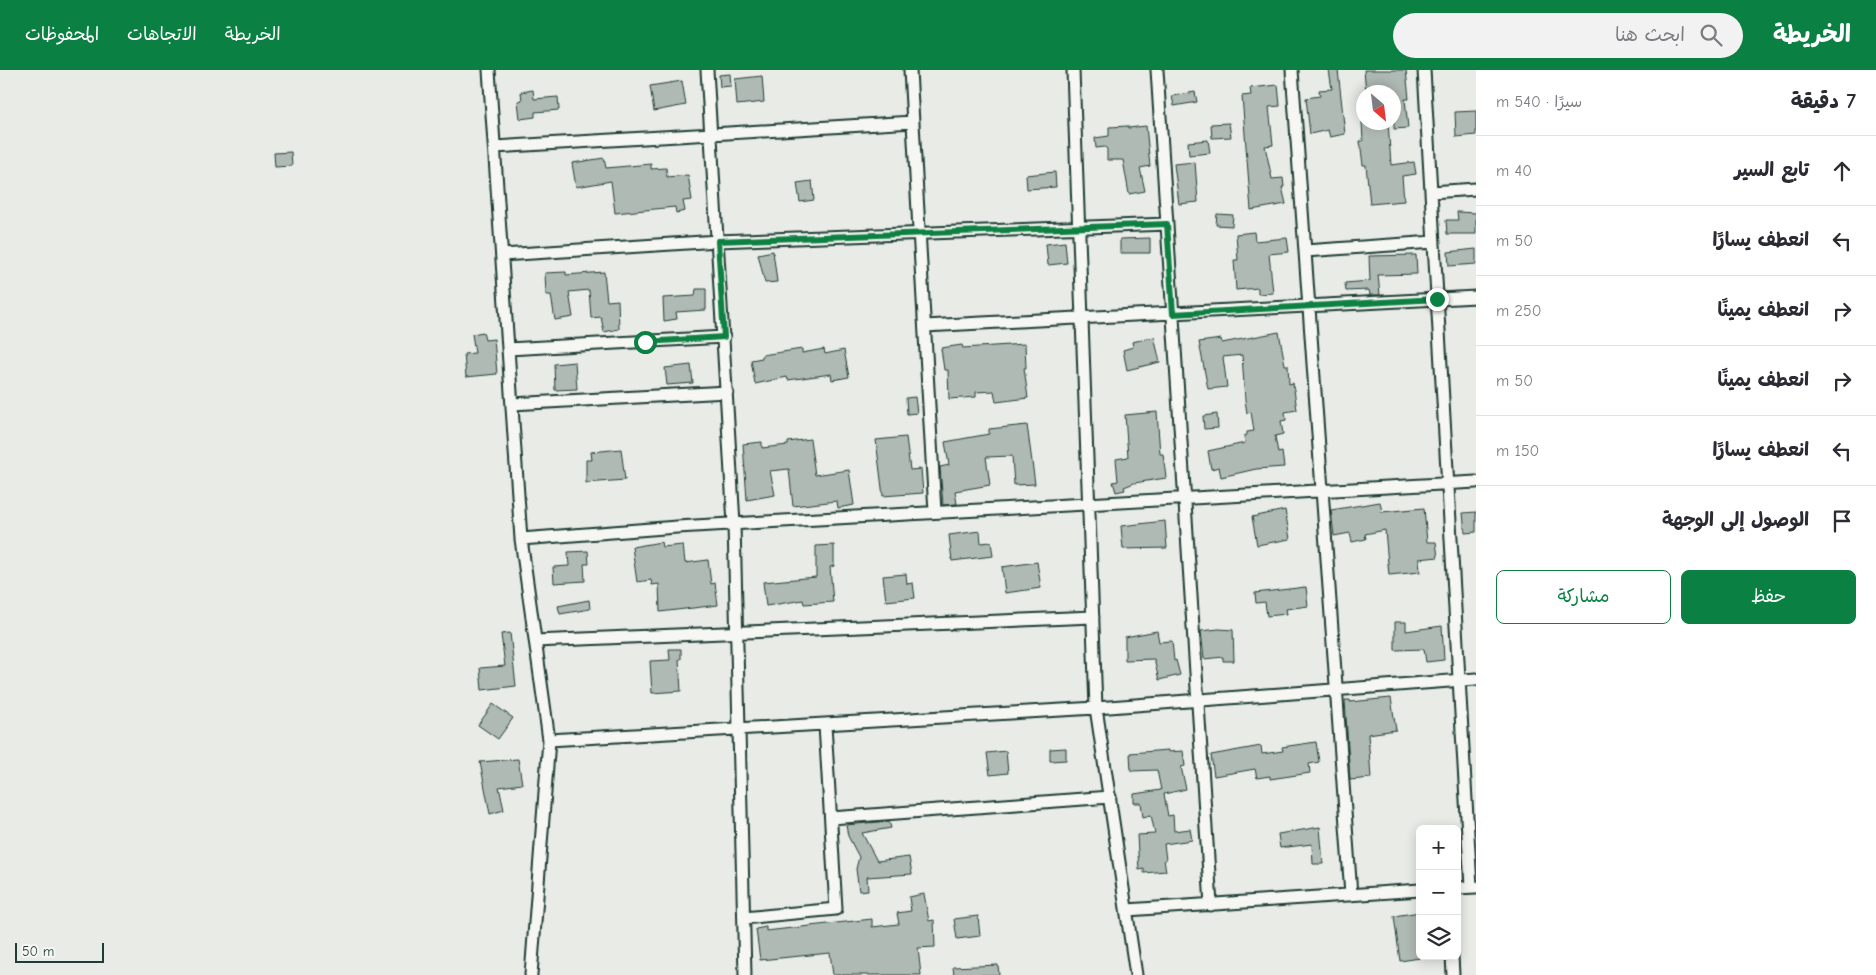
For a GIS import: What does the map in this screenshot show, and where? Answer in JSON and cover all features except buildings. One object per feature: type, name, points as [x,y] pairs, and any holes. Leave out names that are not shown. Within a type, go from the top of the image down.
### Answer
[{"type":"street","points":[[490,70],[521,539],[548,740],[531,975]]},
{"type":"street","points":[[707,70],[734,524],[745,975]]},
{"type":"street","points":[[910,70],[935,512]]},
{"type":"street","points":[[1074,70],[1096,708],[1136,975]]},
{"type":"street","points":[[1157,70],[1211,905]]},
{"type":"street","points":[[1292,70],[1351,895]]},
{"type":"street","points":[[1424,70],[1459,680],[1473,887]]},
{"type":"street","points":[[494,147],[913,122]]},
{"type":"street","points":[[1431,192],[1476,189]]},
{"type":"street","points":[[502,255],[718,241],[1167,224]]},
{"type":"street","points":[[1305,251],[1434,242]]},
{"type":"street","points":[[925,326],[1476,297]]},
{"type":"street","points":[[508,349],[724,337]]},
{"type":"street","points":[[512,404],[727,392]]},
{"type":"street","points":[[521,539],[935,512],[1476,482]]},
{"type":"street","points":[[535,640],[1093,617]]},
{"type":"street","points":[[548,740],[1096,708],[1476,679]]},
{"type":"street","points":[[744,918],[836,909],[825,725]]},
{"type":"street","points":[[831,818],[1110,797]]},
{"type":"street","points":[[1127,910],[1416,890]]},
{"type":"street","points":[[1452,960],[1452,975]]},
{"type":"route","points":[[645,342],[724,337],[718,241],[1167,224],[1173,314],[1437,299]]}]
